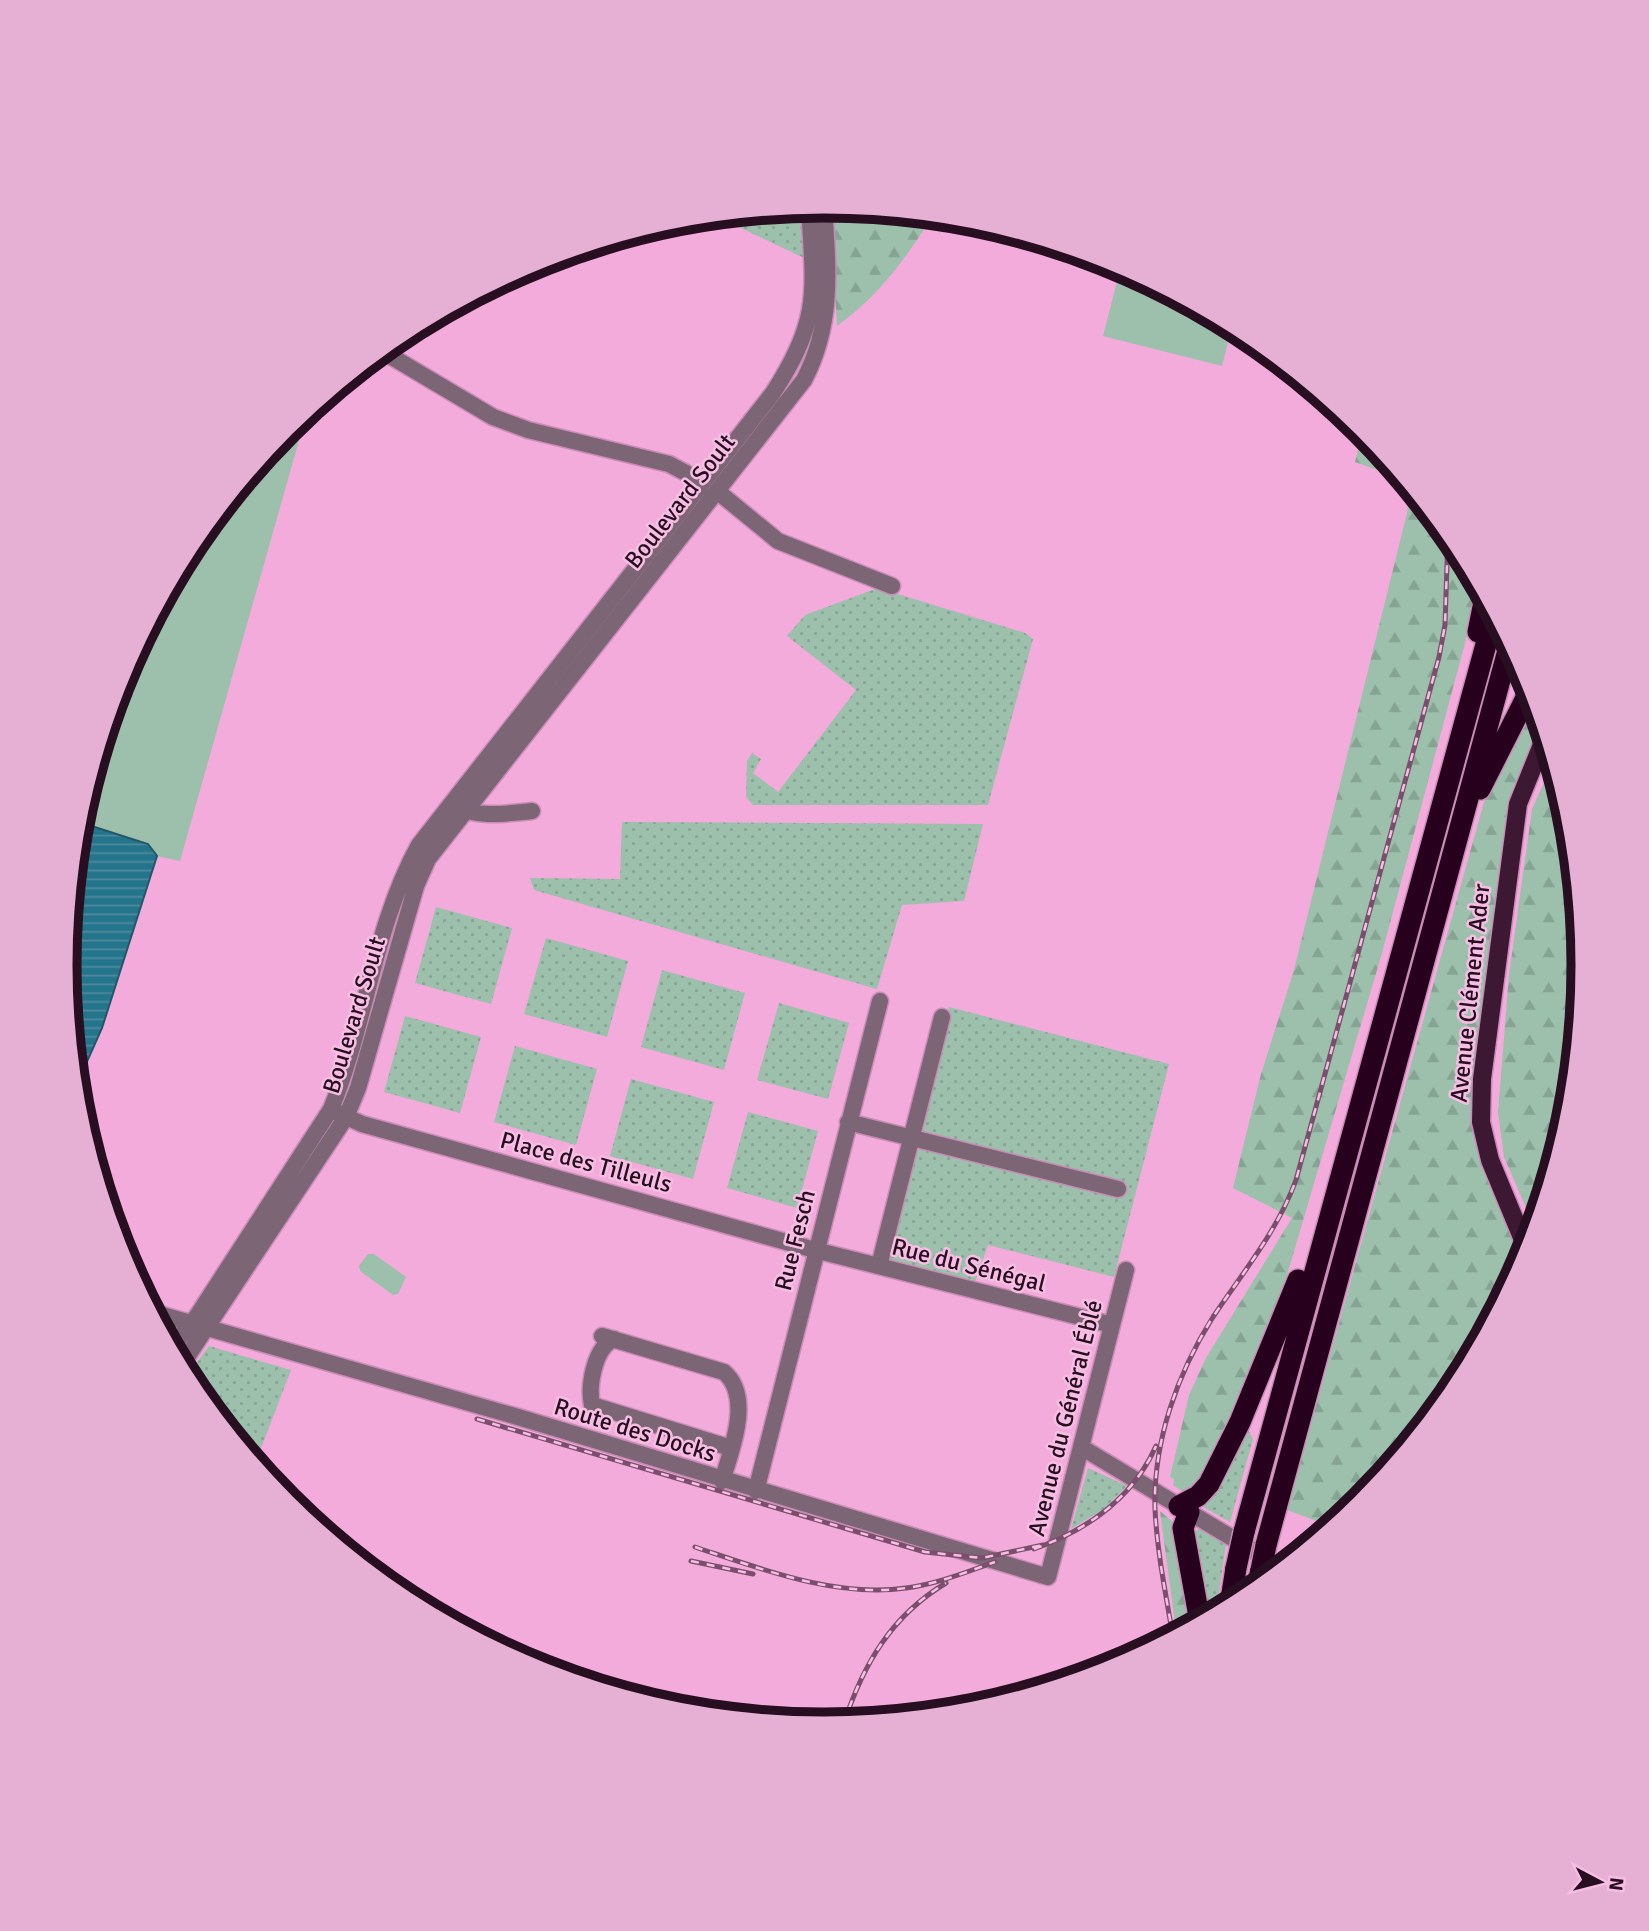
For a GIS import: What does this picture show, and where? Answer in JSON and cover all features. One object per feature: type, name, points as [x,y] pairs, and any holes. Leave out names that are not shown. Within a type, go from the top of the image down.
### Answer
[{"type":"highway","points":[[1480,666],[1476,643],[1482,611]]},
{"type":"highway","points":[[1232,1592],[1244,1532],[1316,1261],[1491,627]]},
{"type":"highway","points":[[1260,1573],[1506,659]]},
{"type":"highway","points":[[1468,800],[1482,787],[1524,702]]},
{"type":"highway","points":[[1198,1613],[1183,1528],[1184,1509],[1209,1484],[1275,1341],[1299,1276],[1316,1261]]},
{"type":"main road","name":"Avenue Clément Ader","points":[[1521,1236],[1489,1160],[1481,1122],[1482,1079],[1518,804],[1540,750]]},
{"type":"main road","name":"Avenue Clément Ader","points":[[1525,1224],[1497,1157],[1491,1116],[1491,1074],[1527,807],[1543,760]]},
{"type":"street","name":"Boulevard Soult","points":[[188,1357],[208,1329],[338,1113],[360,1021],[407,868],[717,491],[794,394],[814,361],[827,310],[829,285],[825,218]]},
{"type":"street","name":"Boulevard Soult","points":[[475,786],[773,393],[800,349],[810,319],[814,290],[810,219]]},
{"type":"street","points":[[391,357],[493,418],[528,430],[669,464],[686,473],[700,488]]},
{"type":"street","points":[[717,491],[778,541],[892,586]]},
{"type":"street","points":[[475,786],[498,814]]},
{"type":"street","name":"Boulevard Soult","points":[[178,1341],[338,1113],[358,1089],[416,886],[458,807]]},
{"type":"street","points":[[458,807],[498,814],[532,811]]},
{"type":"street","name":"Rue Fesch","points":[[756,1491],[880,1001]]},
{"type":"street","points":[[879,1266],[942,1017]]},
{"type":"street","points":[[360,1021],[377,1026]]},
{"type":"street","name":"Place des Tilleuls","points":[[338,1113],[815,1250]]},
{"type":"street","points":[[848,1122],[1118,1189]]},
{"type":"street","name":"Rue du Sénégal","points":[[815,1250],[1111,1325]]},
{"type":"street","name":"Avenue du Général Éblé","points":[[1048,1577],[1126,1270]]},
{"type":"street","name":"Route des Docks","points":[[165,1316],[518,1417],[722,1481],[1048,1577]]},
{"type":"street","points":[[722,1481],[732,1448],[737,1428],[737,1392],[730,1377],[724,1372],[608,1338],[592,1375],[592,1405],[732,1448]]},
{"type":"street","points":[[1081,1447],[1274,1563]]},
{"type":"green space","points":[[831,218],[927,225],[890,276],[866,302],[837,326]]},
{"type":"green space","points":[[802,219],[804,258],[732,224]]},
{"type":"green space","points":[[1118,278],[1155,295],[1229,337],[1222,366],[1103,336]]},
{"type":"green space","points":[[301,432],[180,861],[157,856],[148,844],[90,826],[102,772],[134,679],[177,592],[203,550],[231,510]]},
{"type":"green space","points":[[1360,444],[1387,473],[1355,462]]},
{"type":"green space","points":[[1409,499],[1446,550],[1476,602],[1382,953],[1272,1326],[1199,1486],[1186,1494],[1173,1485],[1174,1479],[1170,1477],[1189,1395],[1206,1358],[1292,1218],[1233,1188],[1261,1074],[1294,970]]},
{"type":"green space","points":[[878,588],[1025,633],[1033,639],[988,805],[753,805],[746,797],[747,761],[752,753],[761,759],[753,773],[778,792],[856,690],[787,636],[805,615]]},
{"type":"green space","points":[[1527,712],[1538,743],[1514,811],[1479,1110],[1484,1161],[1518,1245],[1472,1339],[1418,1421],[1387,1458],[1322,1523],[1287,1510],[1484,802]]},
{"type":"green space","points":[[1548,775],[1566,868],[1572,966],[1566,1063],[1558,1111],[1547,1159],[1529,1214],[1504,1157],[1498,1112],[1509,975],[1532,809]]},
{"type":"green space","points":[[622,822],[983,824],[964,901],[902,905],[877,989],[534,890],[530,878],[620,879]]},
{"type":"green space","points":[[436,907],[512,928],[491,1004],[415,983]]},
{"type":"green space","points":[[546,938],[628,961],[607,1037],[524,1014]]},
{"type":"green space","points":[[662,970],[745,993],[724,1070],[641,1047]]},
{"type":"green space","points":[[779,1003],[849,1023],[828,1099],[757,1080]]},
{"type":"green space","points":[[949,1007],[1169,1064],[1114,1277],[988,1245],[974,1285],[885,1263]]},
{"type":"green space","points":[[405,1016],[481,1037],[460,1113],[384,1092]]},
{"type":"green space","points":[[515,1046],[597,1069],[576,1145],[494,1122]]},
{"type":"green space","points":[[631,1079],[714,1102],[693,1179],[610,1156]]},
{"type":"green space","points":[[748,1112],[818,1131],[797,1208],[727,1188]]},
{"type":"green space","points":[[368,1254],[374,1254],[406,1277],[398,1294],[393,1295],[360,1271],[359,1266]]},
{"type":"green space","points":[[209,1346],[291,1370],[259,1454],[231,1421],[194,1366]]},
{"type":"green space","points":[[1245,1424],[1253,1439],[1230,1522],[1198,1504]]},
{"type":"green space","points":[[1088,1468],[1127,1486],[1104,1509],[1071,1529]]},
{"type":"green space","points":[[1160,1511],[1175,1524],[1191,1617],[1175,1623]]},
{"type":"green space","points":[[1199,1529],[1226,1545],[1218,1601],[1203,1610],[1193,1533]]},
{"type":"water","points":[[90,826],[148,844],[157,856],[102,1028],[84,1069],[77,966],[83,868]]},
{"type":"railway","points":[[1171,1627],[1155,1509],[1155,1484],[1163,1434],[1178,1385],[1200,1339],[1269,1234],[1296,1180],[1439,657],[1445,625],[1447,552]]},
{"type":"railway","points":[[477,1419],[925,1552],[982,1558],[1043,1545]]},
{"type":"railway","points":[[1034,1549],[1072,1532],[1106,1510],[1135,1481],[1156,1446]]},
{"type":"railway","points":[[695,1547],[799,1580],[853,1589],[880,1590],[918,1586],[995,1562]]},
{"type":"railway","points":[[691,1561],[753,1574]]},
{"type":"railway","points":[[848,1712],[860,1681],[882,1644],[910,1611],[946,1583]]}]
